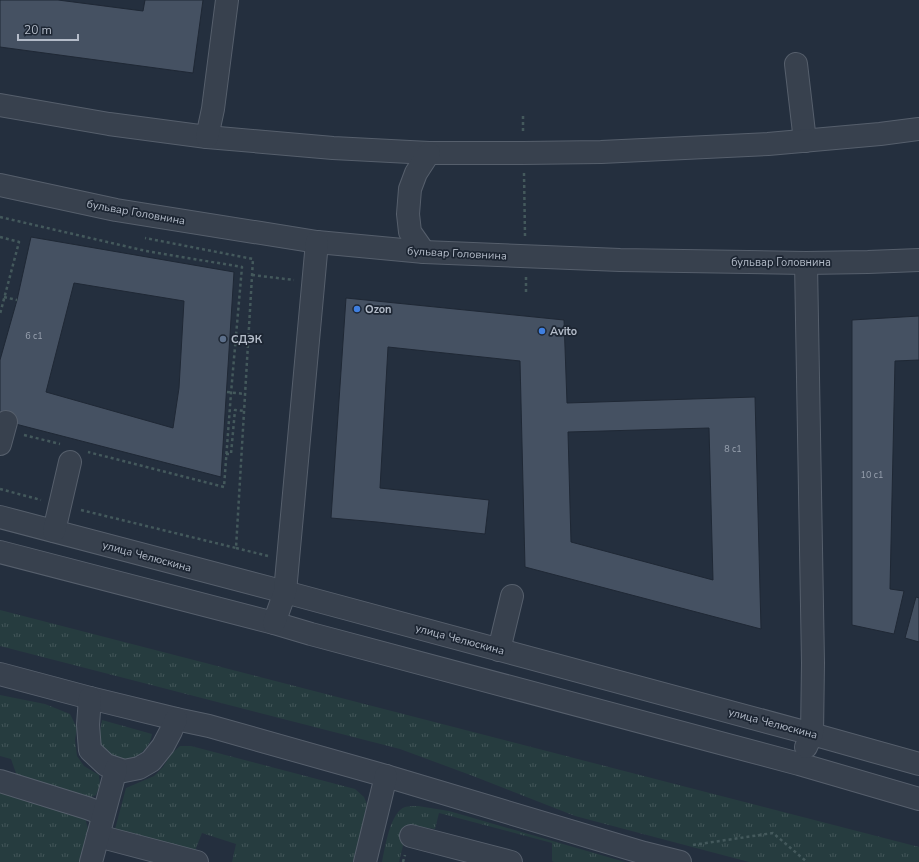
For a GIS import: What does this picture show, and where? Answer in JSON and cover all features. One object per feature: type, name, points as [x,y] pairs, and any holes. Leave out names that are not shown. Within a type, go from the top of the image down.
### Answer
[{"type":"street","points":[[207,137],[213,109],[227,0]]},
{"type":"street","points":[[796,64],[805,141]]},
{"type":"street","points":[[0,105],[109,124],[207,137],[333,148],[429,153],[601,152],[768,144],[919,129]]},
{"type":"street","points":[[424,252],[410,232],[408,214],[410,189],[416,173],[429,153]]},
{"type":"street","name":"бульвар Головнина","points":[[0,185],[116,210],[317,242],[424,252],[620,260],[806,263],[919,260]]},
{"type":"street","points":[[274,623],[285,592],[317,242]]},
{"type":"street","points":[[799,764],[812,734],[813,663],[806,263]]},
{"type":"street","points":[[54,531],[74,453]]},
{"type":"street","name":"улица Челюскина","points":[[0,517],[285,592],[919,764]]},
{"type":"street","points":[[0,552],[274,623],[799,764],[919,799]]},
{"type":"street","points":[[499,650],[512,596]]},
{"type":"street","points":[[0,674],[90,698],[209,726],[386,776],[642,857],[683,854]]},
{"type":"street","points":[[90,698],[88,725],[90,750],[106,765],[124,771],[139,768],[151,761],[163,746],[176,719]]},
{"type":"street","points":[[91,862],[116,769]]},
{"type":"street","points":[[365,862],[386,776]]},
{"type":"street","points":[[0,781],[103,814]]},
{"type":"street","points":[[98,836],[197,862]]},
{"type":"street","points":[[411,836],[511,862]]},
{"type":"path","points":[[523,116],[526,292]]},
{"type":"path","points":[[0,218],[146,251],[242,267],[224,487],[74,453],[4,432]]},
{"type":"path","points":[[0,237],[19,242],[0,314]]},
{"type":"path","points":[[139,237],[253,259],[236,548]]},
{"type":"path","points":[[252,275],[297,281]]},
{"type":"path","points":[[4,297],[17,300]]},
{"type":"path","points":[[227,392],[245,394]]},
{"type":"path","points":[[226,454],[231,454],[234,410],[244,411]]},
{"type":"path","points":[[0,489],[275,557]]},
{"type":"path","points":[[683,854],[773,833],[807,862]]},
{"type":"green space","points":[[0,610],[919,847],[919,862],[749,862],[575,816],[400,749],[0,646]]},
{"type":"green space","points":[[0,695],[45,704],[70,714],[77,728],[75,740],[77,756],[84,766],[99,775],[100,785],[96,795],[89,798],[18,779],[11,759],[0,756]]},
{"type":"green space","points":[[102,720],[152,734],[150,742],[142,752],[136,756],[123,760],[116,759],[101,747],[99,737]]},
{"type":"green space","points":[[180,746],[191,746],[355,789],[364,797],[369,809],[357,862],[232,862],[236,844],[202,833],[194,853],[114,833],[126,788],[154,776],[163,767],[171,754]]},
{"type":"green space","points":[[0,788],[85,818],[89,832],[81,862],[0,862]]},
{"type":"green space","points":[[418,806],[449,811],[625,862],[554,862],[552,861],[552,843],[439,813],[435,829],[408,825],[399,862],[382,862],[389,831],[396,816],[400,810],[405,807]]},
{"type":"building","points":[[0,0],[58,0],[143,11],[145,0],[203,0],[193,73],[0,47]]},
{"type":"building","points":[[31,237],[234,272],[221,477],[0,420],[0,360],[17,300]],"holes":[[[74,283],[184,301],[179,388],[173,428],[46,392]]]},
{"type":"building","points":[[346,298],[564,320],[567,403],[755,397],[761,629],[525,567],[520,361],[388,347],[380,488],[489,500],[485,534],[331,518]],"holes":[[[709,428],[713,580],[571,542],[568,432]]]},
{"type":"building","points":[[919,316],[919,360],[895,361],[890,589],[904,591],[894,634],[852,625],[852,320]]},
{"type":"building","points":[[916,597],[919,598],[919,642],[905,638]]},
{"type":"place","name":"Ozon","points":[[357,309]]},
{"type":"place","name":"Avito","points":[[542,331]]},
{"type":"place","name":"СДЭК","points":[[223,339]]}]
